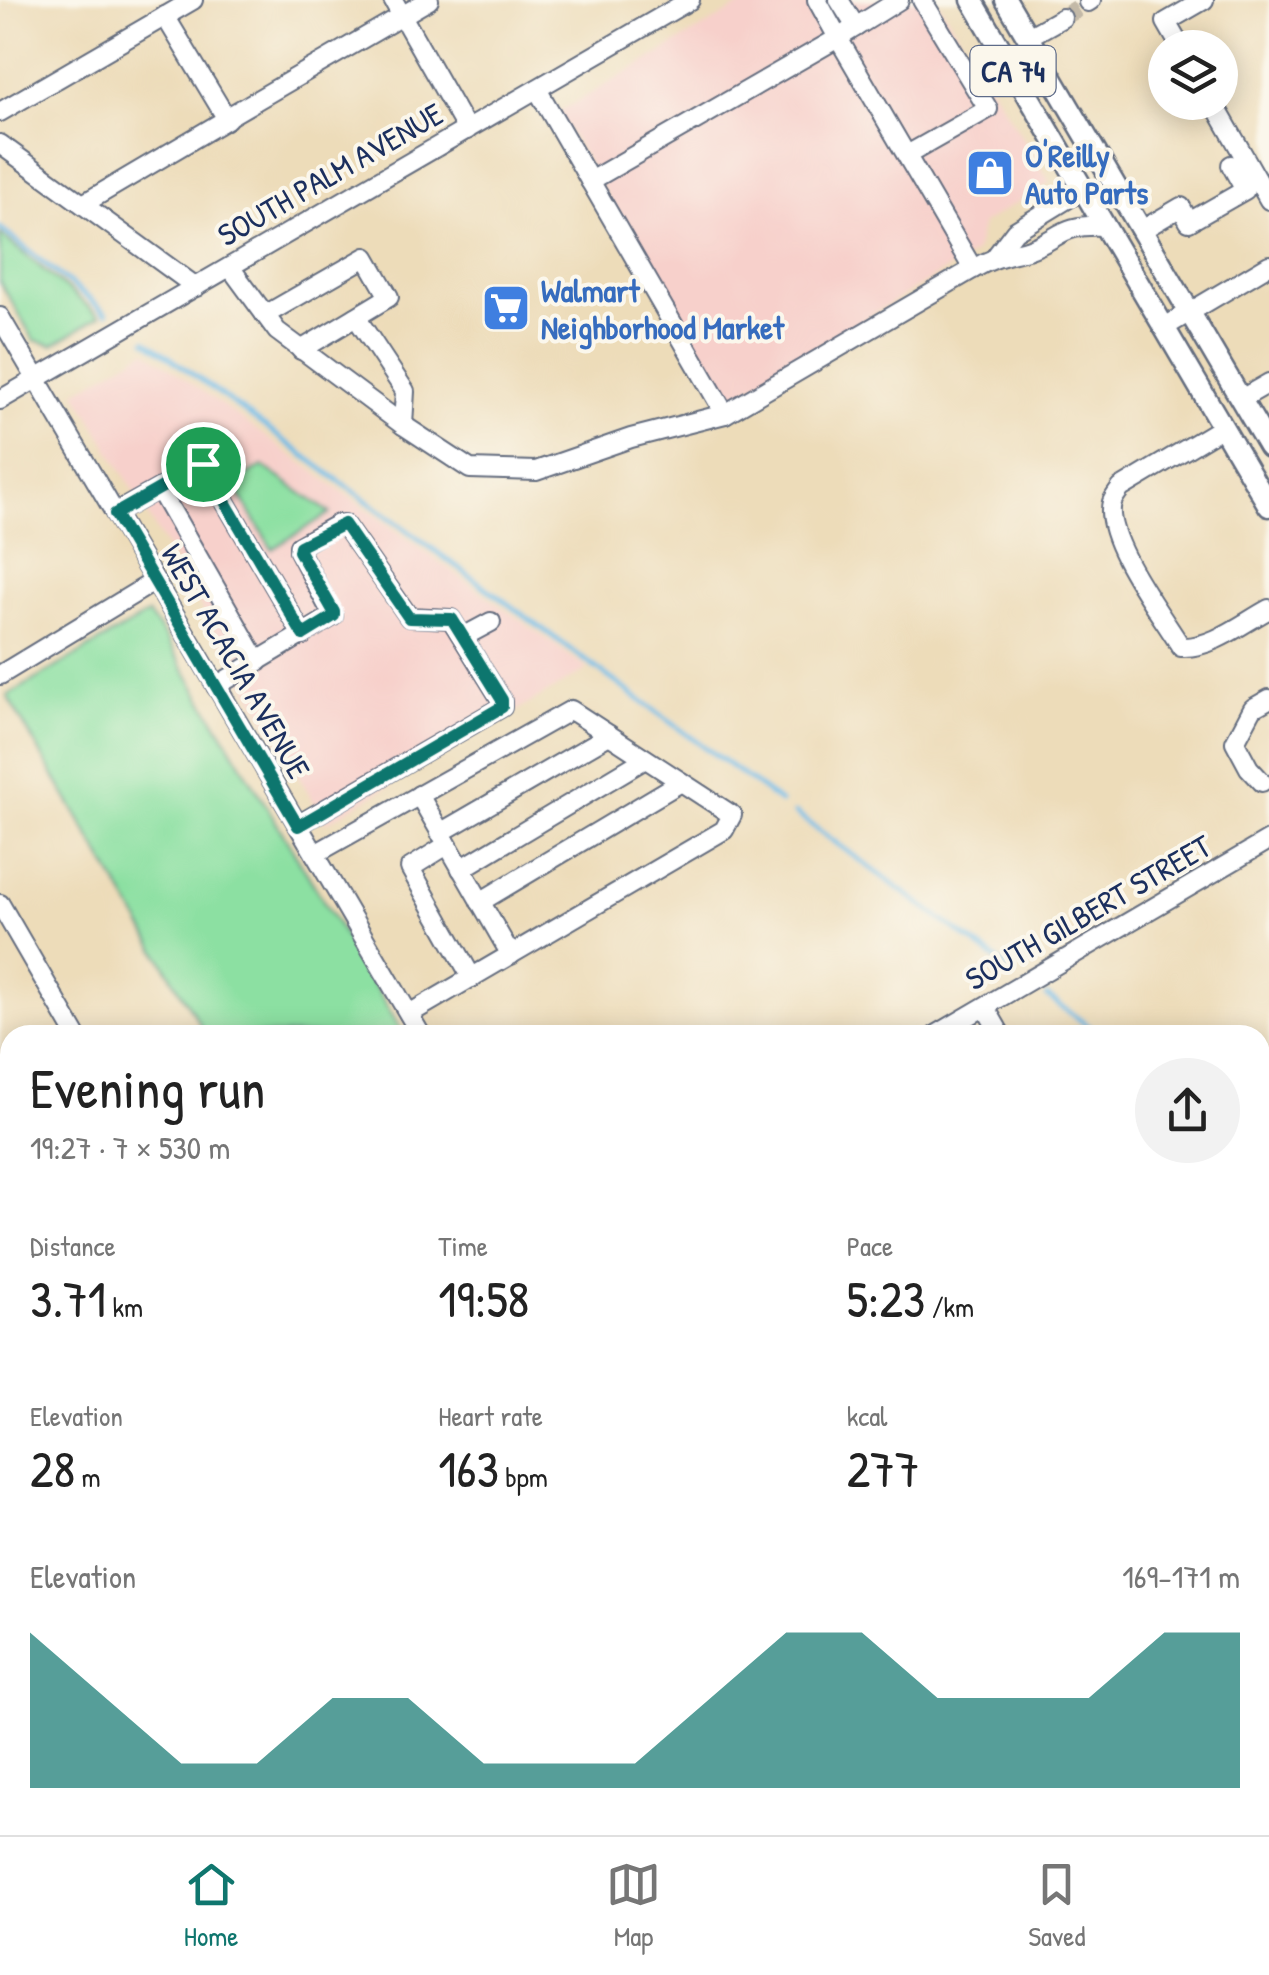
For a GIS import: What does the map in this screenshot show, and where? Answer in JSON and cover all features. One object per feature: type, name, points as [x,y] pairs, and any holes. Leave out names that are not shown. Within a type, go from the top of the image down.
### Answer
[{"type":"main road","name":"CA 74","points":[[972,0],[1269,506]]},
{"type":"main road","points":[[1006,0],[1269,447]]},
{"type":"main road","points":[[1223,427],[1251,449],[1269,480]]},
{"type":"street","points":[[83,204],[398,8],[429,0]]},
{"type":"street","name":"SOUTH PALM AVENUE","points":[[0,400],[690,0]]},
{"type":"street","points":[[817,0],[973,269]]},
{"type":"street","points":[[839,0],[856,27]]},
{"type":"street","points":[[590,181],[900,0]]},
{"type":"street","points":[[906,154],[988,109],[922,0]]},
{"type":"street","points":[[1171,30],[1166,22],[1204,0]]},
{"type":"street","points":[[0,112],[190,1]]},
{"type":"street","points":[[398,8],[467,130]]},
{"type":"street","points":[[165,16],[226,118]]},
{"type":"street","points":[[1028,38],[1062,18]]},
{"type":"street","points":[[537,89],[724,414]]},
{"type":"street","points":[[1223,120],[1269,200]]},
{"type":"street","points":[[0,144],[196,286]]},
{"type":"street","points":[[1142,230],[1180,207],[1189,222],[1245,190],[1230,165]]},
{"type":"street","points":[[996,256],[1015,232],[1082,190]]},
{"type":"street","points":[[230,267],[277,331],[403,426],[470,469],[536,471],[630,438],[724,414],[996,256],[1028,249],[1076,225],[1103,226]]},
{"type":"street","points":[[265,315],[366,256],[390,298],[301,350]]},
{"type":"street","points":[[1163,328],[1269,265]]},
{"type":"street","points":[[356,317],[404,391],[403,426]]},
{"type":"street","name":"WEST ACACIA AVENUE","points":[[0,318],[415,1025]]},
{"type":"street","points":[[1241,399],[1269,383]]},
{"type":"street","points":[[1223,427],[1121,488],[1112,503],[1114,528],[1121,549],[1181,647],[1195,648],[1207,643],[1269,609]]},
{"type":"street","points":[[115,514],[203,464],[303,635]]},
{"type":"street","points":[[159,488],[258,662]]},
{"type":"street","points":[[216,686],[334,616],[299,551],[300,546],[344,524],[409,618],[452,619],[502,700],[502,707],[298,826]]},
{"type":"street","points":[[0,675],[154,581]]},
{"type":"street","points":[[463,638],[491,622]]},
{"type":"street","points":[[1267,785],[1249,768],[1235,742],[1253,708],[1269,700]]},
{"type":"street","points":[[315,854],[571,710],[732,816],[724,830],[409,1014]]},
{"type":"street","points":[[472,978],[410,868],[444,839],[609,735]]},
{"type":"street","points":[[461,868],[645,758]]},
{"type":"street","points":[[480,902],[681,782]]},
{"type":"street","points":[[419,796],[511,955]]},
{"type":"street","name":"SOUTH GILBERT STREET","points":[[953,1025],[1269,840]]},
{"type":"street","points":[[1,910],[70,1025]]},
{"type":"street","points":[[984,1007],[995,1025]]},
{"type":"shaded area","points":[[750,0],[937,0],[1050,182],[982,224],[975,253],[729,400],[558,113]]},
{"type":"shaded area","points":[[146,350],[588,669],[326,823],[76,392]]},
{"type":"green space","points":[[0,234],[100,316],[53,345],[34,340],[0,282]]},
{"type":"green space","points":[[263,466],[330,513],[272,549],[233,484]]},
{"type":"green space","points":[[148,614],[398,1025],[200,1025],[7,696]]},
{"type":"waterway","points":[[0,228],[107,313]]},
{"type":"waterway","points":[[146,340],[780,802]]},
{"type":"waterway","points":[[795,813],[1011,970]]},
{"type":"waterway","points":[[1047,996],[1087,1025]]},
{"type":"tunnel","points":[[1062,18],[1088,2]]},
{"type":"place","name":"O'Reilly Auto Parts","points":[[990,173]]},
{"type":"place","name":"Walmart Neighborhood Market","points":[[506,308]]},
{"type":"route","points":[[203,464],[303,635],[334,616],[334,612],[299,551],[300,546],[344,524],[409,618],[452,619],[502,700],[502,707],[298,826],[115,514],[203,464]]}]
